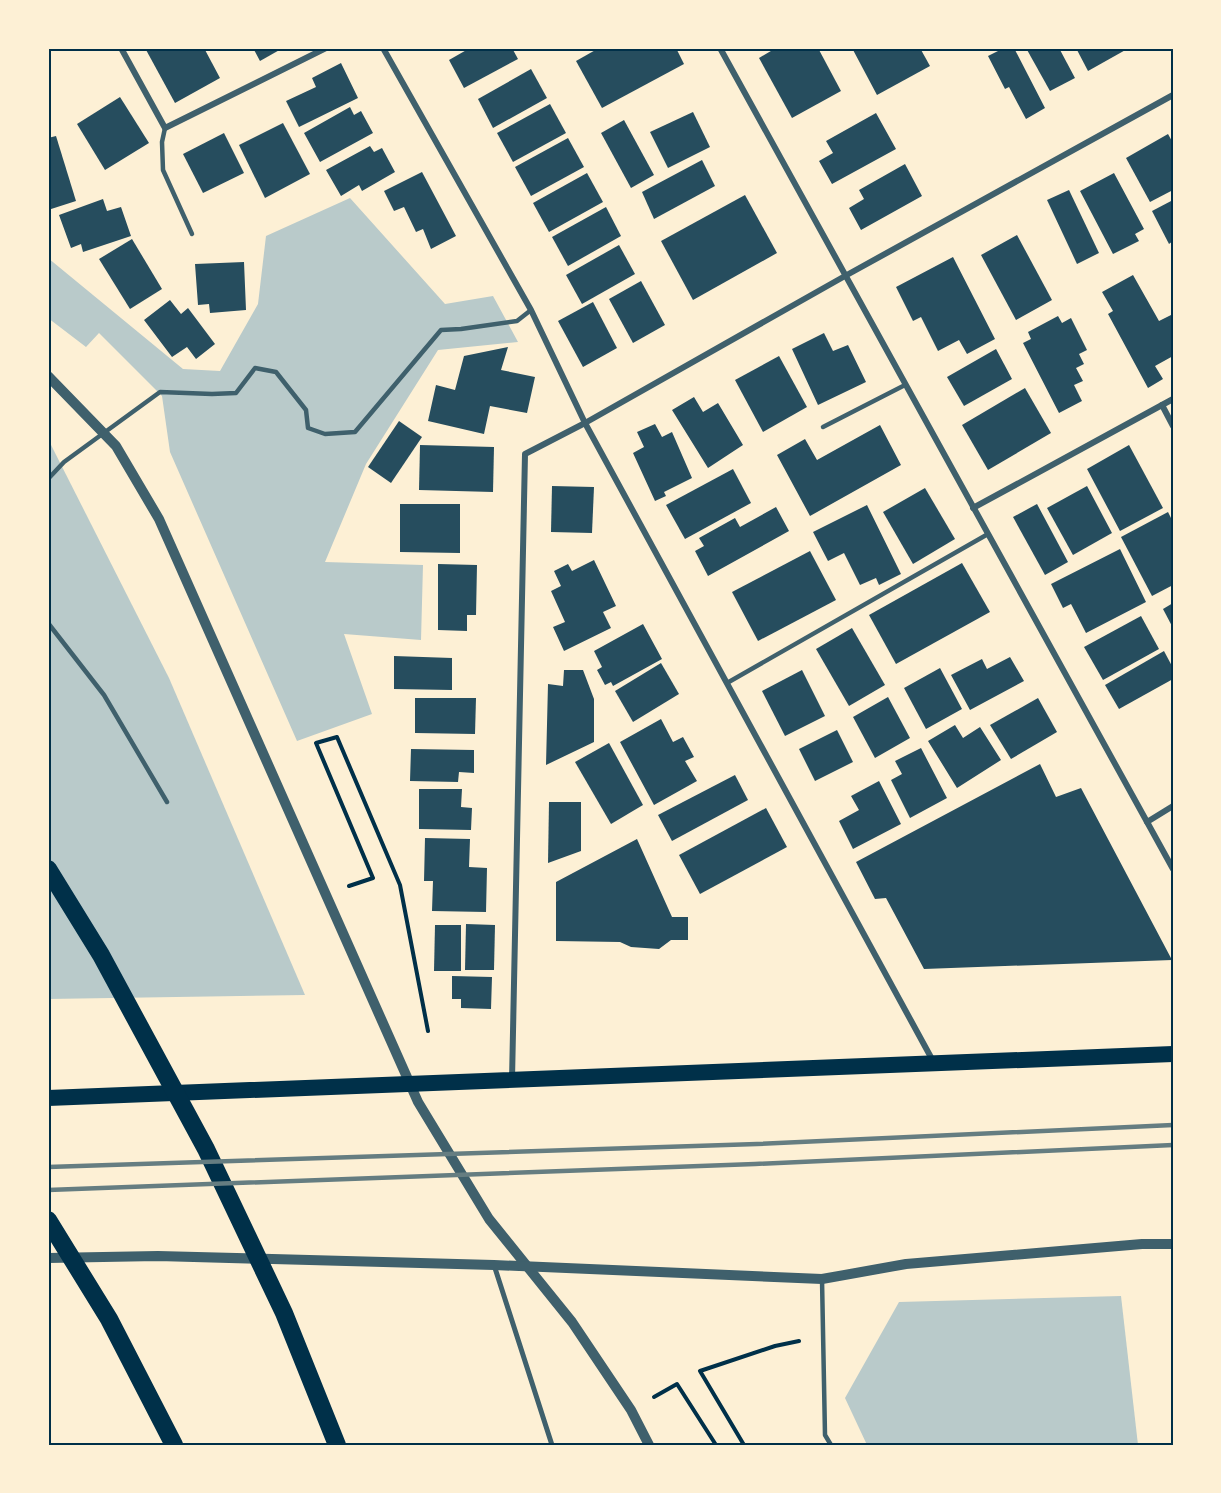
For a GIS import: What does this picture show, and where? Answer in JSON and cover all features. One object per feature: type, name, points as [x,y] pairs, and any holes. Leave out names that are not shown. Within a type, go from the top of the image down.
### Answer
[{"type":"highway","points":[[48,869],[101,955],[206,1149],[284,1313],[338,1445]]},
{"type":"highway","points":[[48,1098],[1173,1054]]},
{"type":"highway","points":[[48,1220],[110,1319],[174,1445]]},
{"type":"street","points":[[121,48],[165,128],[326,48]]},
{"type":"street","points":[[384,48],[531,310],[585,423],[934,1064]]},
{"type":"street","points":[[720,48],[1173,869]]},
{"type":"street","points":[[512,1080],[525,453],[585,423],[1173,95]]},
{"type":"street","points":[[48,376],[116,446],[159,519],[418,1102],[489,1219],[572,1322],[631,1410],[649,1445]]},
{"type":"street","points":[[973,508],[1173,399]]},
{"type":"street","points":[[1162,405],[1173,426]]},
{"type":"street","points":[[1147,822],[1173,806]]},
{"type":"street","points":[[48,1258],[158,1256],[494,1265],[822,1279],[906,1264],[1142,1244],[1173,1244]]},
{"type":"street","points":[[494,1265],[552,1445]]},
{"type":"lane","points":[[165,128],[162,142],[163,170],[192,234]]},
{"type":"lane","points":[[48,478],[64,462],[160,392],[237,393],[255,368],[276,372],[306,410],[308,428],[325,434],[355,432],[441,330],[517,321],[531,310]]},
{"type":"lane","points":[[823,427],[905,385]]},
{"type":"lane","points":[[727,683],[988,534]]},
{"type":"lane","points":[[48,623],[104,695],[167,802]]},
{"type":"lane","points":[[822,1279],[825,1435],[831,1445]]},
{"type":"path","points":[[326,894],[373,878],[316,743],[337,737],[400,885],[428,1031]]},
{"type":"path","points":[[744,1445],[700,1371],[775,1346],[823,1336]]},
{"type":"path","points":[[631,1410],[677,1384],[716,1445]]},
{"type":"shaded area","points":[[350,198],[445,304],[493,296],[518,342],[438,350],[366,464],[325,562],[423,565],[421,640],[344,634],[372,714],[297,741],[170,452],[162,396],[99,333],[86,347],[48,318],[48,258],[183,369],[220,371],[258,304],[266,236]]},
{"type":"shaded area","points":[[48,439],[169,678],[305,995],[48,999]]},
{"type":"shaded area","points":[[1121,1296],[1138,1445],[867,1445],[845,1398],[899,1302]]},
{"type":"building","points":[[145,48],[204,48],[220,78],[175,103]]},
{"type":"building","points":[[253,48],[283,48],[260,61]]},
{"type":"building","points":[[470,48],[512,48],[518,59],[464,88],[449,60]]},
{"type":"building","points":[[599,48],[676,48],[684,64],[602,108],[576,61]]},
{"type":"building","points":[[776,48],[818,48],[841,91],[792,118],[759,58]]},
{"type":"building","points":[[852,48],[920,48],[930,66],[877,95]]},
{"type":"building","points":[[1004,48],[1014,48],[1045,108],[1026,119],[1009,87],[1005,89],[988,56]]},
{"type":"building","points":[[1026,48],[1059,48],[1075,78],[1050,91]]},
{"type":"building","points":[[1076,48],[1129,48],[1088,71]]},
{"type":"building","points":[[341,63],[358,98],[299,127],[286,101],[316,87],[312,78]]},
{"type":"building","points":[[531,69],[547,98],[493,128],[478,99]]},
{"type":"building","points":[[120,97],[149,143],[105,170],[77,124]]},
{"type":"building","points":[[550,104],[566,133],[513,162],[497,133]]},
{"type":"building","points":[[350,107],[354,115],[361,111],[373,133],[320,162],[304,133]]},
{"type":"building","points":[[693,112],[710,147],[668,168],[650,132]]},
{"type":"building","points":[[876,113],[896,149],[832,184],[819,161],[833,153],[826,141]]},
{"type":"building","points":[[624,120],[654,175],[631,188],[601,133]]},
{"type":"building","points":[[283,123],[310,174],[265,198],[239,145]]},
{"type":"building","points":[[224,133],[244,173],[203,193],[183,154]]},
{"type":"building","points":[[1168,134],[1173,143],[1173,190],[1150,202],[1126,158]]},
{"type":"building","points":[[56,136],[76,201],[48,210],[48,138]]},
{"type":"building","points":[[568,138],[584,167],[531,196],[515,167]]},
{"type":"building","points":[[370,146],[374,152],[382,148],[395,172],[362,191],[359,185],[341,196],[326,170]]},
{"type":"building","points":[[702,160],[715,186],[654,219],[642,192]]},
{"type":"building","points":[[905,164],[922,196],[861,230],[849,208],[864,199],[859,190]]},
{"type":"building","points":[[422,172],[456,236],[431,249],[423,229],[416,232],[404,207],[394,211],[384,191]]},
{"type":"building","points":[[587,173],[603,202],[549,232],[533,203]]},
{"type":"building","points":[[1114,173],[1144,229],[1135,234],[1139,241],[1113,254],[1080,191]]},
{"type":"building","points":[[1069,190],[1099,253],[1077,264],[1047,200]]},
{"type":"building","points":[[745,195],[777,253],[693,300],[661,241]]},
{"type":"building","points":[[103,199],[107,211],[121,207],[131,236],[83,252],[81,244],[71,248],[59,215]]},
{"type":"building","points":[[1173,200],[1173,241],[1169,244],[1152,211]]},
{"type":"building","points":[[606,207],[621,236],[568,266],[552,237]]},
{"type":"building","points":[[1017,235],[1052,300],[1016,320],[981,255]]},
{"type":"building","points":[[132,239],[162,289],[130,309],[99,259]]},
{"type":"building","points":[[619,245],[635,274],[582,304],[566,275]]},
{"type":"building","points":[[953,257],[995,339],[967,354],[959,340],[938,351],[921,317],[913,321],[896,287]]},
{"type":"building","points":[[244,262],[246,310],[210,313],[209,304],[198,305],[195,264]]},
{"type":"building","points":[[1133,275],[1159,321],[1171,315],[1173,319],[1173,356],[1155,366],[1163,379],[1148,388],[1108,314],[1113,311],[1102,292]]},
{"type":"building","points":[[641,281],[665,325],[633,343],[609,299]]},
{"type":"building","points":[[170,300],[181,314],[188,308],[215,344],[196,359],[187,347],[172,357],[144,320]]},
{"type":"building","points":[[593,302],[617,348],[583,367],[558,321]]},
{"type":"building","points":[[1058,316],[1062,323],[1071,318],[1087,350],[1079,354],[1084,364],[1076,368],[1083,381],[1074,385],[1082,401],[1059,413],[1023,343],[1031,339],[1028,332]]},
{"type":"building","points":[[824,333],[833,351],[848,345],[866,382],[818,405],[792,349]]},
{"type":"building","points":[[508,347],[501,370],[535,377],[527,413],[490,406],[484,434],[428,421],[436,385],[455,390],[464,356]]},
{"type":"building","points":[[996,349],[1012,379],[964,406],[947,377]]},
{"type":"building","points":[[779,356],[807,407],[763,432],[735,380]]},
{"type":"building","points":[[1025,388],[1051,433],[988,470],[962,425]]},
{"type":"building","points":[[694,397],[703,412],[718,403],[743,445],[708,468],[672,410]]},
{"type":"building","points":[[399,421],[422,437],[391,483],[368,467]]},
{"type":"building","points":[[655,424],[662,437],[672,432],[692,478],[664,492],[666,496],[655,501],[633,453],[644,447],[637,432]]},
{"type":"building","points":[[880,425],[901,465],[810,516],[777,455],[805,439],[817,460]]},
{"type":"building","points":[[420,445],[494,447],[493,492],[419,490]]},
{"type":"building","points":[[1129,445],[1163,508],[1120,531],[1087,469]]},
{"type":"building","points":[[733,469],[751,503],[685,539],[666,505]]},
{"type":"building","points":[[552,486],[594,487],[592,533],[551,532]]},
{"type":"building","points":[[1087,486],[1112,533],[1073,555],[1047,508]]},
{"type":"building","points":[[925,488],[955,539],[913,564],[883,512]]},
{"type":"building","points":[[400,504],[460,504],[460,553],[400,552]]},
{"type":"building","points":[[1037,504],[1068,562],[1045,575],[1013,517]]},
{"type":"building","points":[[867,505],[901,574],[879,585],[876,578],[860,585],[844,553],[828,561],[813,532]]},
{"type":"building","points":[[776,507],[789,531],[708,576],[695,551],[704,546],[699,538],[735,518],[740,527]]},
{"type":"building","points":[[1168,512],[1173,522],[1173,585],[1152,596],[1121,537]]},
{"type":"building","points":[[1120,549],[1146,602],[1086,633],[1071,604],[1063,608],[1051,584]]},
{"type":"building","points":[[810,551],[836,600],[758,641],[732,592]]},
{"type":"building","points":[[594,560],[616,606],[603,612],[611,628],[564,651],[553,627],[565,622],[551,591],[561,586],[554,571],[568,564],[572,571]]},
{"type":"building","points":[[962,563],[990,612],[896,664],[869,615]]},
{"type":"building","points":[[438,564],[477,565],[476,615],[467,615],[467,631],[438,630]]},
{"type":"building","points":[[1173,603],[1173,628],[1163,609]]},
{"type":"building","points":[[1141,616],[1159,649],[1103,680],[1084,647]]},
{"type":"building","points":[[643,624],[662,659],[613,686],[611,682],[605,685],[597,670],[602,667],[594,651]]},
{"type":"building","points":[[852,628],[885,685],[849,706],[816,649]]},
{"type":"building","points":[[1164,651],[1173,668],[1173,679],[1119,709],[1105,685]]},
{"type":"building","points":[[394,656],[452,658],[452,690],[394,689]]},
{"type":"building","points":[[1010,657],[1024,681],[970,710],[951,675],[982,659],[987,669]]},
{"type":"building","points":[[661,663],[679,694],[633,722],[615,691]]},
{"type":"building","points":[[940,668],[962,709],[926,729],[904,688]]},
{"type":"building","points":[[564,670],[583,670],[594,699],[594,742],[546,765],[548,684],[563,686]]},
{"type":"building","points":[[802,670],[825,716],[785,736],[762,691]]},
{"type":"building","points":[[888,697],[910,738],[875,758],[853,717]]},
{"type":"building","points":[[415,698],[476,698],[475,734],[415,733]]},
{"type":"building","points":[[1038,698],[1057,732],[1011,759],[990,725]]},
{"type":"building","points":[[661,719],[673,742],[683,737],[694,757],[685,761],[697,781],[654,805],[620,742]]},
{"type":"building","points":[[955,725],[963,738],[980,727],[1001,760],[957,788],[928,741]]},
{"type":"building","points":[[837,730],[853,762],[815,781],[799,749]]},
{"type":"building","points":[[609,743],[643,805],[611,824],[575,762]]},
{"type":"building","points":[[921,748],[947,798],[910,818],[891,780],[902,774],[895,761]]},
{"type":"building","points":[[411,749],[474,750],[474,773],[459,772],[458,782],[410,781]]},
{"type":"building","points":[[1040,764],[1056,797],[1081,788],[1172,960],[924,969],[886,898],[875,899],[856,862]]},
{"type":"building","points":[[735,775],[748,800],[672,841],[658,815]]},
{"type":"building","points":[[879,781],[901,824],[853,849],[839,821],[859,810],[851,796]]},
{"type":"building","points":[[419,789],[462,789],[461,807],[472,808],[471,830],[419,829]]},
{"type":"building","points":[[549,802],[581,802],[581,851],[548,863]]},
{"type":"building","points":[[766,808],[787,847],[700,894],[679,855]]},
{"type":"building","points":[[425,838],[470,839],[469,867],[487,868],[486,912],[432,911],[433,881],[424,881]]},
{"type":"building","points":[[637,839],[672,917],[688,917],[688,940],[671,940],[659,949],[631,947],[620,942],[556,941],[556,882]]},
{"type":"building","points":[[466,924],[495,925],[494,970],[465,970]]},
{"type":"building","points":[[435,925],[461,925],[461,971],[434,971]]},
{"type":"building","points":[[452,976],[492,977],[491,1009],[461,1008],[461,999],[452,999]]},
{"type":"railway","points":[[48,1167],[757,1144],[1173,1125]]},
{"type":"railway","points":[[48,1190],[755,1164],[1173,1145]]}]
